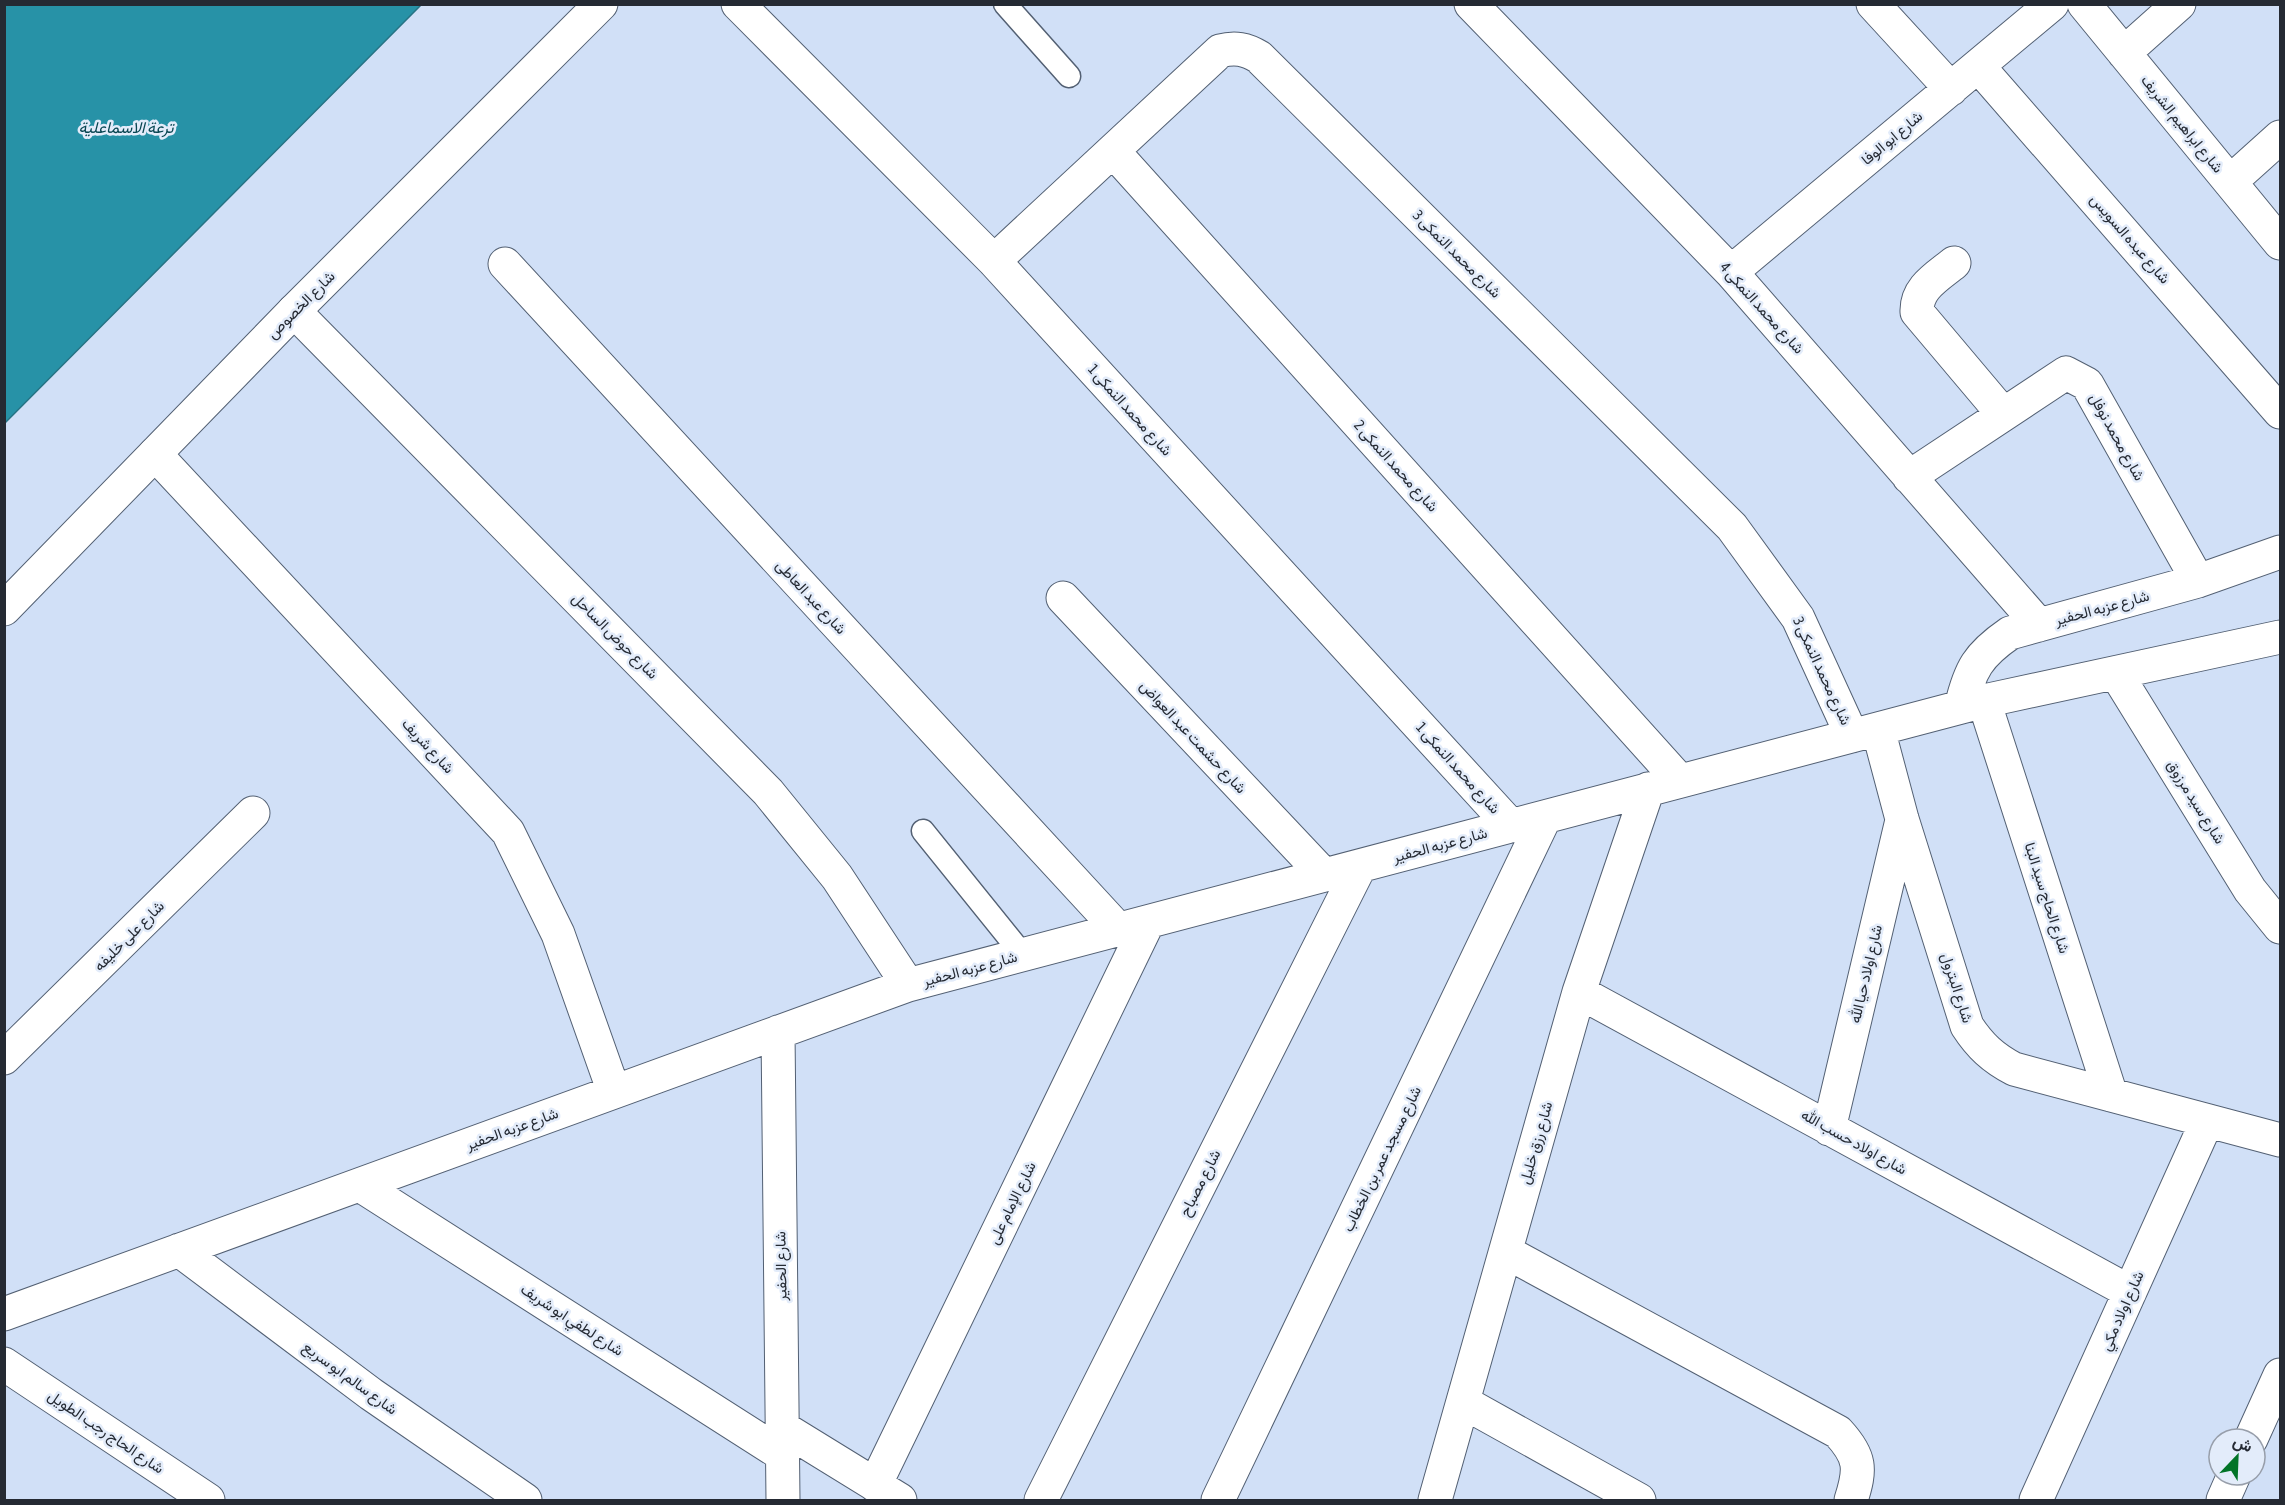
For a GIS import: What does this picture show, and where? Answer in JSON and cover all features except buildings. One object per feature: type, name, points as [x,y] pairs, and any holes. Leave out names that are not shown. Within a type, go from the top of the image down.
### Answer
[{"type":"street","name":"شارع الخصوص","points":[[4,609],[294,311],[601,4]]},
{"type":"street","name":"شارع محمد النمكى 1","points":[[738,4],[994,261],[1510,826]]},
{"type":"street","name":"شارع محمد النمكى 4","points":[[1471,4],[1731,272],[2039,625]]},
{"type":"street","points":[[1873,4],[1951,89]]},
{"type":"street","name":"شارع ابو الوفا","points":[[1731,272],[2052,4]]},
{"type":"street","name":"شارع ابراهيم الشريف","points":[[2084,4],[2280,243]]},
{"type":"street","points":[[2124,53],[2179,4]]},
{"type":"street","name":"شارع محمد النمكى 3","points":[[994,261],[1220,51],[1240,49],[1259,57],[1732,528],[1798,618],[1865,732]]},
{"type":"street","name":"شارع عبده السويس","points":[[1978,66],[2280,412]]},
{"type":"street","points":[[2230,182],[2280,137]]},
{"type":"street","name":"شارع محمد النمكى 2","points":[[1113,151],[1680,781]]},
{"type":"street","points":[[1954,263],[1925,288],[1920,295],[1917,312],[2003,414]]},
{"type":"street","name":"شارع عبد العاطى","points":[[505,264],[1133,925]]},
{"type":"street","name":"شارع حوض الساحل","points":[[294,311],[768,792],[837,877],[908,985]]},
{"type":"street","name":"شارع محمد نوفل","points":[[1909,477],[2066,373],[2087,384],[2198,581]]},
{"type":"street","name":"شارع شريف","points":[[155,454],[508,832],[558,934],[614,1092]]},
{"type":"street","name":"شارع عزبه الحفير","points":[[1973,704],[1968,677],[1984,651],[2010,633],[2198,581],[2280,552]]},
{"type":"street","name":"شارع حشمت عبد العواض","points":[[1063,598],[1324,875]]},
{"type":"street","name":"شارع عزبه الحفير","points":[[4,1314],[908,985],[1973,704],[2116,672],[2279,641]]},
{"type":"street","name":"شارع سيد مرزوق","points":[[2116,672],[2250,890],[2280,927]]},
{"type":"street","name":"شارع الحاج سيد البنا","points":[[1973,704],[2111,1095]]},
{"type":"street","name":"شارع البترول","points":[[1865,732],[1902,819],[1967,1026],[1979,1044],[1995,1059],[2014,1069],[2280,1140]]},
{"type":"street","name":"شارع رزق خليل","points":[[1435,1500],[1579,992],[1648,789]]},
{"type":"street","name":"شارع على خليفه","points":[[4,1058],[253,813]]},
{"type":"street","name":"شارع مسجد عمر بن الخطاب","points":[[1218,1500],[1545,817]]},
{"type":"street","name":"شارع اولاد حيا الله","points":[[1829,1129],[1902,819]]},
{"type":"street","name":"شارع مصباح","points":[[1041,1500],[1360,866]]},
{"type":"street","name":"شارع الإمام على","points":[[887,1493],[1133,925]]},
{"type":"street","name":"شارع اولاد حسب الله","points":[[1579,992],[2130,1292]]},
{"type":"street","name":"شارع الحفير","points":[[778,1032],[783,1500]]},
{"type":"street","name":"شارع اولاد مكي","points":[[2036,1500],[2207,1121]]},
{"type":"street","points":[[2280,1140],[2278,1163],[2280,1168]]},
{"type":"street","name":"شارع لطفي ابو شريف","points":[[360,1185],[783,1441],[887,1493]]},
{"type":"street","name":"شارع سالم ابو سريع","points":[[179,1250],[370,1394],[525,1500]]},
{"type":"street","points":[[1506,1252],[1838,1432],[1849,1444],[1857,1459],[1859,1475],[1851,1500]]},
{"type":"street","name":"شارع الحاج رجب الطويل","points":[[4,1364],[208,1500]]},
{"type":"street","points":[[2256,1427],[2280,1375]]},
{"type":"street","points":[[1463,1402],[1640,1500]]},
{"type":"lane","points":[[1005,4],[1069,76]]},
{"type":"lane","points":[[923,831],[1023,955]]},
{"type":"water","name":"ترعة الاسماعلية","points":[[4,5],[421,5],[5,423]]}]
